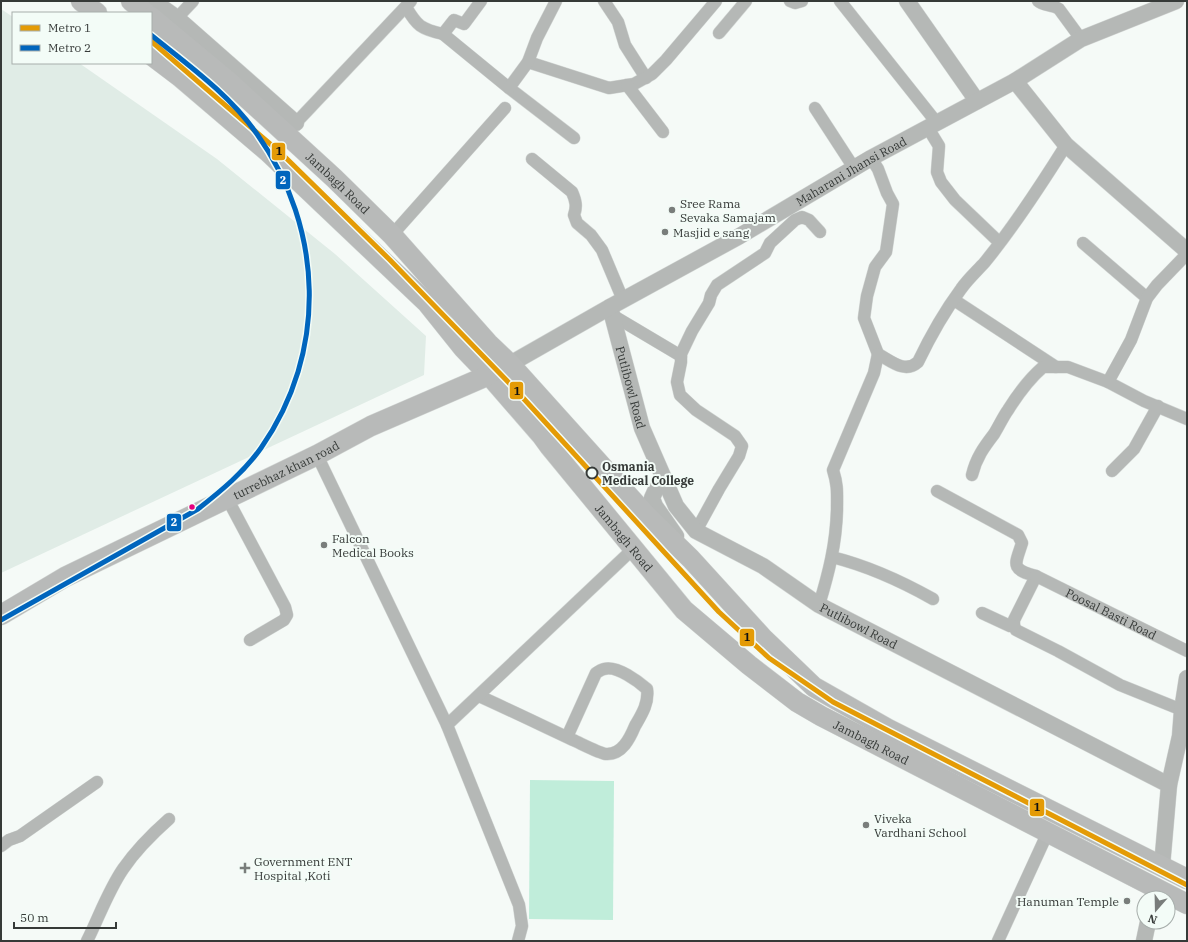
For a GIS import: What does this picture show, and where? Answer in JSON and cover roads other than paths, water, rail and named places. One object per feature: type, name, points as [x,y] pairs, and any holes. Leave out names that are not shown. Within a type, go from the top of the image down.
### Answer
[{"type":"main road","points":[[81,1],[96,12]]},
{"type":"main road","points":[[131,1],[145,12]]},
{"type":"main road","name":"Jambagh Road","points":[[152,17],[228,81],[291,128],[334,178],[392,235],[488,343],[510,364],[646,514],[691,559],[763,638],[814,687],[888,729],[1187,879]]},
{"type":"main road","name":"Jambagh Road","points":[[152,56],[180,77],[268,152],[427,302],[463,348],[489,375],[542,436],[603,513],[684,610],[749,665],[798,702],[895,755],[1048,832],[1150,890]]},
{"type":"main road","name":"turrebhaz khan road","points":[[1,615],[64,577],[317,455],[371,426],[489,375]]},
{"type":"main road","points":[[603,513],[604,501],[601,492],[609,473]]},
{"type":"main road","points":[[787,694],[797,693],[808,681]]},
{"type":"main road","name":"Jambagh Road","points":[[1176,900],[1187,904]]},
{"type":"street","points":[[153,1],[176,18],[291,128],[408,4],[415,22],[428,31],[443,34],[509,88],[574,138]]},
{"type":"street","points":[[176,18],[192,1]]},
{"type":"street","points":[[443,34],[454,20],[464,24],[481,1]]},
{"type":"street","points":[[509,88],[528,62],[537,38],[556,1]]},
{"type":"street","points":[[604,1],[618,22],[625,45],[646,78]]},
{"type":"street","points":[[528,62],[609,88],[634,84],[652,74],[666,60],[716,1]]},
{"type":"street","points":[[719,33],[746,1]]},
{"type":"street","points":[[790,1],[795,3],[802,1]]},
{"type":"street","points":[[840,1],[932,125],[939,146],[937,172],[941,182],[955,200],[999,242]]},
{"type":"street","points":[[907,1],[977,102]]},
{"type":"street","points":[[1038,1],[1041,4],[1054,6],[1059,9],[1082,39]]},
{"type":"street","name":"Maharani Jhansi Road","points":[[510,364],[615,307],[738,237],[871,158],[1015,81],[1082,39],[1176,1]]},
{"type":"street","points":[[1015,81],[1066,145],[1187,252],[1161,279],[1147,298],[1131,340],[1108,382]]},
{"type":"street","points":[[627,85],[663,132]]},
{"type":"street","points":[[392,235],[505,108]]},
{"type":"street","points":[[815,108],[854,168]]},
{"type":"street","points":[[878,354],[903,367],[908,368],[914,366],[918,362],[938,324],[961,288],[985,262],[1039,187],[1066,145]]},
{"type":"street","points":[[819,605],[832,558],[836,526],[837,483],[833,470],[874,373],[878,354],[864,318],[867,296],[875,267],[886,252],[892,204],[886,193],[878,169],[871,158]]},
{"type":"street","points":[[532,159],[572,192],[576,199],[574,215],[577,223],[591,235],[602,250],[615,307],[681,356]]},
{"type":"street","points":[[696,531],[739,456],[742,446],[735,436],[696,410],[680,395],[677,382],[681,356],[686,342],[717,285],[765,253],[770,243],[795,220],[802,217],[809,220],[820,232]]},
{"type":"street","points":[[1083,243],[1147,298]]},
{"type":"street","points":[[954,300],[1056,367]]},
{"type":"street","name":"Putlibowl Road","points":[[615,307],[642,428],[676,506],[696,531],[763,566],[819,605],[1169,785]]},
{"type":"street","points":[[972,474],[973,467],[985,445],[994,434],[1007,411],[1033,375],[1043,367],[1068,367],[1108,382],[1144,401],[1187,419]]},
{"type":"street","points":[[1112,471],[1134,449],[1158,406]]},
{"type":"street","points":[[317,455],[447,725],[519,905],[522,926],[518,941]]},
{"type":"street","points":[[664,481],[657,487],[652,498],[655,506],[691,559]]},
{"type":"street","name":"Poosal Basti Road","points":[[937,491],[1018,535],[1022,543],[1015,561],[1018,568],[1023,572],[1036,576],[1187,651]]},
{"type":"street","points":[[227,498],[287,615],[284,620],[250,640]]},
{"type":"street","points":[[447,725],[633,549]]},
{"type":"street","points":[[832,558],[850,562],[874,571],[908,585],[933,599]]},
{"type":"street","points":[[1036,576],[1014,620],[1016,630],[1120,685],[1182,710]]},
{"type":"street","points":[[982,613],[1010,626],[1014,626]]},
{"type":"street","points":[[479,696],[567,737],[606,754],[618,751],[628,742],[644,710],[648,698],[647,689],[638,681],[615,669],[605,668],[596,673],[567,737]]},
{"type":"street","points":[[1162,866],[1169,785],[1183,737],[1182,710],[1187,678]]},
{"type":"street","points":[[1,846],[9,840],[20,836],[97,782]]},
{"type":"street","points":[[87,941],[122,869],[147,839],[169,819]]},
{"type":"street","points":[[998,941],[1048,832]]},
{"type":"street","points":[[1144,941],[1146,930]]},
{"type":"metro line","name":"2","points":[[1,620],[198,509],[232,481],[261,448],[283,411],[298,372],[307,332],[309,291],[305,250],[295,210],[279,171],[257,134],[234,106],[193,69],[152,36]]},
{"type":"metro line","name":"1","points":[[152,42],[283,155],[390,260],[513,387],[719,612],[769,658],[833,702],[1187,885]]},
{"type":"place","name":"Sree Rama Sevaka Samajam","points":[[672,210]]},
{"type":"place","name":"Masjid e sang","points":[[665,232]]},
{"type":"place","name":"Osmania Medical College","points":[[592,473]]},
{"type":"place","name":"Falcon Medical Books","points":[[324,545]]},
{"type":"place","name":"Viveka Vardhani School","points":[[866,825]]},
{"type":"place","name":"Government ENT Hospital ,Koti","points":[[245,868]]},
{"type":"place","name":"Hanuman Temple","points":[[1127,901]]}]
